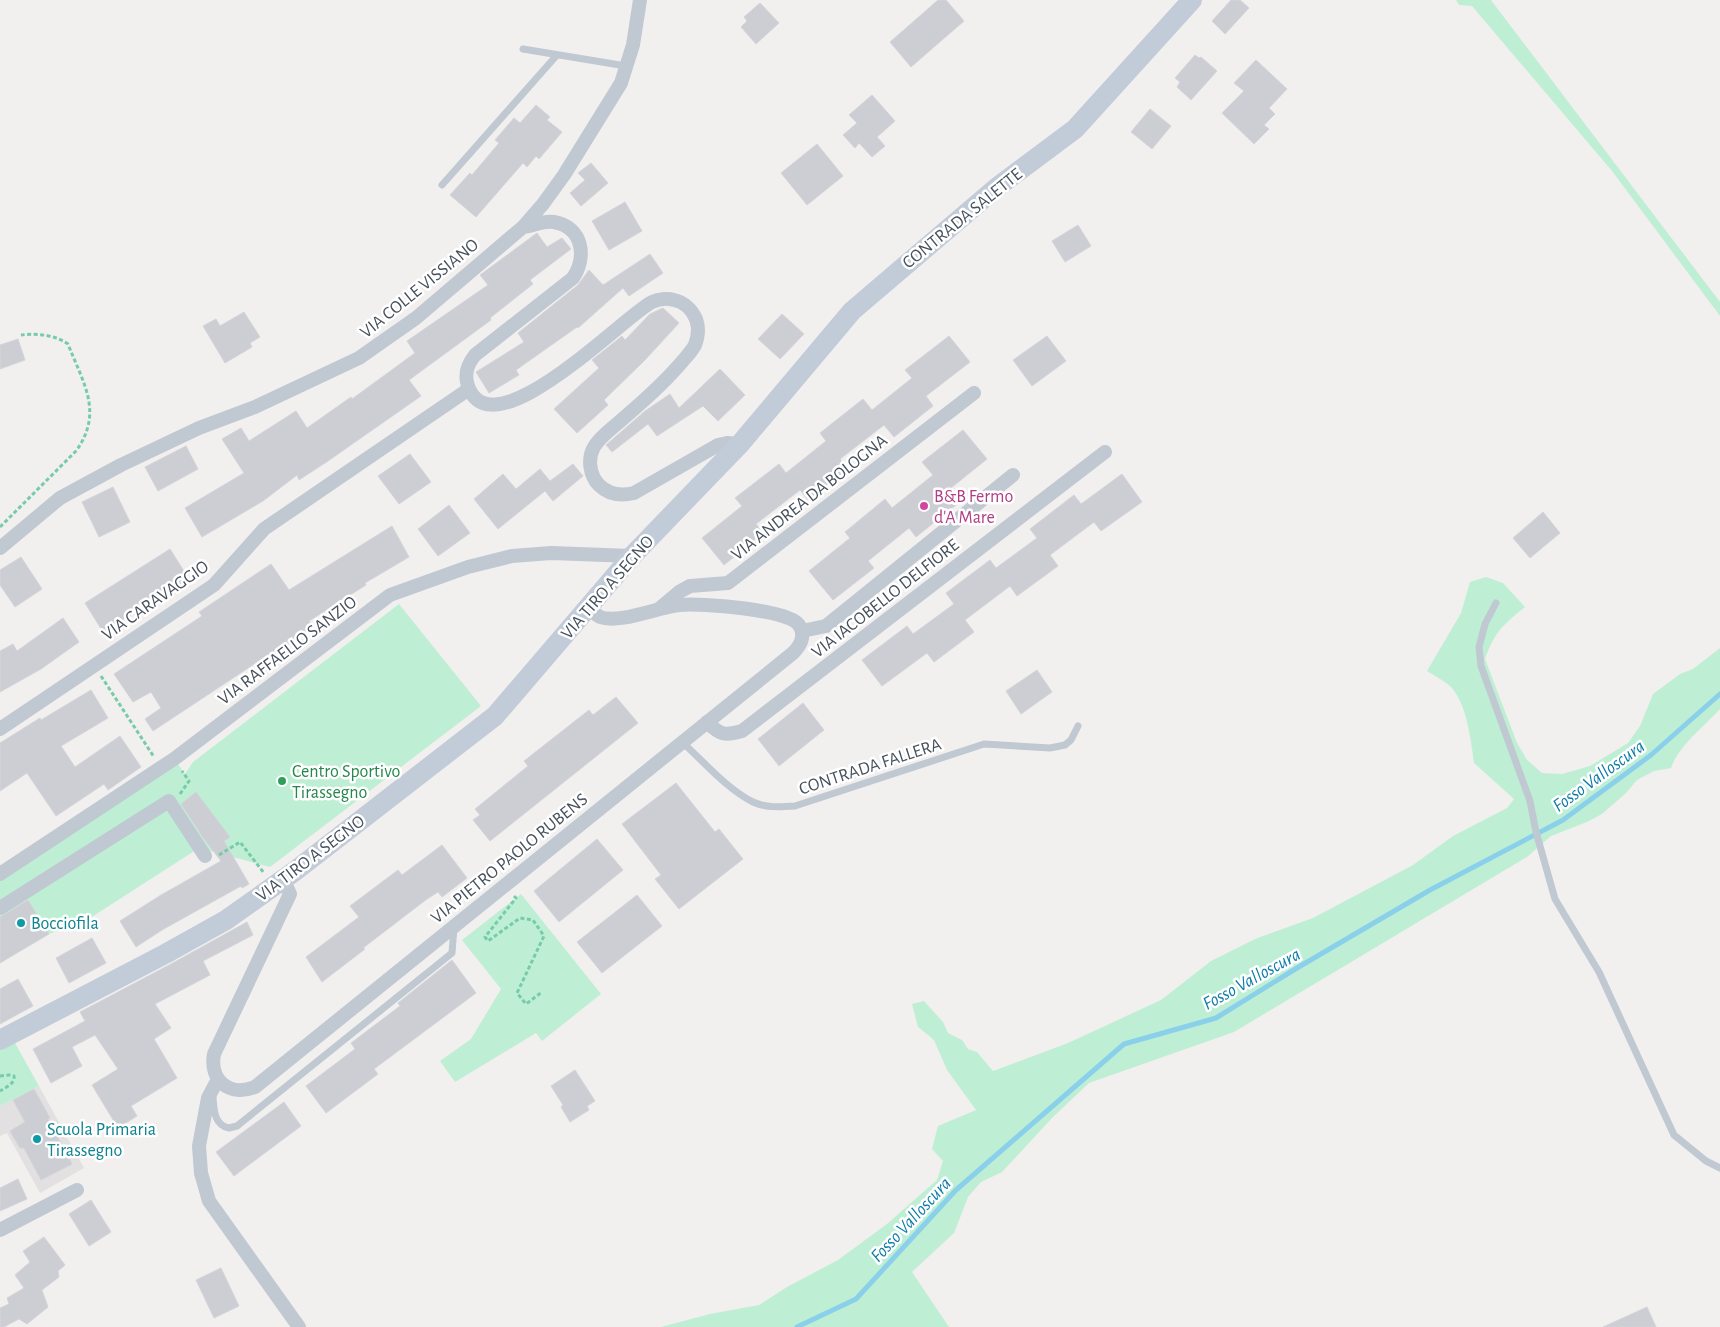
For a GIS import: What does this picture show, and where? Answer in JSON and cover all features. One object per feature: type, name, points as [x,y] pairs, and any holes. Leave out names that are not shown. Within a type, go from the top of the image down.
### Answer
[{"type":"main road","name":"CONTRADA SALETTE","points":[[740,444],[852,311],[996,188],[1075,129],[1192,0]]},
{"type":"main road","name":"VIA TIRO A SEGNO","points":[[0,1040],[226,920],[283,879],[495,716],[632,556],[740,444]]},
{"type":"street","name":"VIA COLLE VISSIANO","points":[[0,548],[60,498],[121,465],[199,428],[255,407],[359,358],[416,318],[523,228],[564,175],[621,83],[633,45],[640,0]]},
{"type":"street","points":[[523,228],[545,222],[562,224],[570,229],[578,239],[582,258],[579,269],[573,278],[474,355],[466,370],[466,380],[469,389],[479,400],[495,405],[508,402],[546,384],[651,302],[674,299],[682,303],[694,315],[698,330],[695,344],[666,381],[594,446],[590,466],[594,480],[612,494],[634,493],[718,445],[728,443],[740,444]]},
{"type":"street","name":"VIA CARAVAGGIO","points":[[0,729],[214,586],[264,529],[469,389]]},
{"type":"street","name":"VIA ANDREA DA BOLOGNA","points":[[659,609],[679,592],[690,586],[728,583],[974,393]]},
{"type":"street","name":"VIA IACOBELLO DELFIORE","points":[[708,722],[721,734],[742,731],[1105,452]]},
{"type":"street","points":[[588,608],[599,616],[610,619],[638,615],[679,605],[704,605],[762,612],[790,619],[800,626],[802,631],[826,626],[1013,475]]},
{"type":"street","name":"VIA RAFFAELLO SANZIO","points":[[0,874],[174,759],[390,596],[468,566],[512,556],[550,553],[632,556]]},
{"type":"street","name":"VIA PIETRO PAOLO RUBENS","points":[[215,1084],[222,1084],[235,1090],[248,1090],[255,1087],[796,650],[802,642],[802,631]]},
{"type":"street","points":[[0,908],[169,801],[205,856]]},
{"type":"street","points":[[283,879],[290,894],[214,1054],[215,1084],[208,1098],[200,1146],[201,1173],[209,1201],[299,1327]]},
{"type":"street","points":[[0,1230],[77,1190]]},
{"type":"lane","points":[[523,49],[626,66]]},
{"type":"lane","points":[[442,185],[558,55]]},
{"type":"lane","points":[[1496,603],[1485,624],[1478,647],[1481,666],[1530,801],[1536,832],[1555,899],[1599,972],[1674,1135],[1706,1161],[1720,1168]]},
{"type":"lane","name":"CONTRADA FALLERA","points":[[682,742],[732,788],[754,802],[777,807],[795,806],[984,744],[1050,748],[1065,745],[1071,740],[1078,726]]},
{"type":"lane","points":[[215,1084],[216,1116],[219,1124],[229,1128],[237,1126],[452,954],[454,927]]},
{"type":"path","points":[[0,527],[76,450],[84,440],[91,414],[90,401],[68,344],[61,339],[33,334],[21,335]]},
{"type":"path","points":[[94,666],[161,768]]},
{"type":"path","points":[[169,801],[178,797],[189,781],[174,759]]},
{"type":"path","points":[[205,856],[210,861],[240,842],[264,873]]},
{"type":"path","points":[[514,896],[516,898],[485,937],[488,941],[520,918],[533,920],[544,936],[517,994],[526,1004],[542,992]]},
{"type":"path","points":[[0,1076],[14,1076],[14,1080],[12,1084],[0,1091]]},
{"type":"shaded area","points":[[39,1086],[84,1168],[40,1193],[7,1133],[0,1136],[0,1106]]},
{"type":"green space","points":[[1456,0],[1491,0],[1720,302],[1720,316],[1612,171],[1472,6],[1459,5]]},
{"type":"green space","points":[[1486,577],[1503,583],[1525,607],[1500,629],[1485,659],[1517,743],[1527,760],[1542,773],[1562,774],[1590,766],[1628,743],[1640,726],[1653,694],[1680,674],[1693,669],[1720,648],[1720,709],[1680,751],[1671,768],[1654,771],[1637,780],[1626,793],[1602,814],[1551,836],[1527,857],[1234,1032],[1089,1083],[1053,1117],[1002,1172],[981,1182],[968,1197],[954,1233],[912,1272],[949,1327],[661,1327],[710,1314],[759,1305],[787,1287],[838,1260],[887,1224],[937,1180],[943,1161],[932,1149],[938,1126],[976,1110],[947,1070],[934,1040],[918,1027],[912,1004],[924,1001],[943,1022],[948,1033],[962,1040],[968,1049],[977,1052],[993,1071],[1068,1043],[1161,1000],[1211,961],[1255,939],[1313,918],[1413,865],[1453,836],[1507,808],[1514,799],[1474,763],[1467,723],[1456,693],[1448,684],[1427,671],[1461,613],[1470,582]]},
{"type":"green space","name":"Centro Sportivo Tirassegno","points":[[399,604],[481,706],[270,867],[199,848],[87,920],[49,934],[0,963],[0,874],[174,759],[185,774],[193,762]]},
{"type":"green space","points":[[521,894],[601,994],[542,1041],[536,1033],[455,1082],[440,1061],[471,1039],[501,989],[462,940]]},
{"type":"green space","points":[[14,1041],[39,1086],[0,1106],[0,1048]]},
{"type":"building","points":[[938,0],[946,0],[964,21],[911,67],[890,42]]},
{"type":"building","points":[[1231,0],[1240,0],[1249,8],[1225,34],[1212,21]]},
{"type":"building","points":[[760,3],[779,23],[756,44],[741,27],[747,21],[744,17]]},
{"type":"building","points":[[1195,55],[1199,58],[1201,57],[1217,71],[1191,100],[1177,87],[1180,82],[1175,78]]},
{"type":"building","points":[[1256,60],[1287,89],[1269,108],[1275,114],[1264,125],[1269,129],[1254,144],[1222,113],[1244,91],[1234,83]]},
{"type":"building","points":[[872,95],[895,121],[877,137],[885,146],[872,157],[859,143],[855,148],[843,135],[857,123],[849,115]]},
{"type":"building","points":[[536,105],[550,117],[547,120],[562,132],[539,159],[536,156],[527,167],[523,163],[476,217],[450,195],[470,173],[472,175],[499,143],[495,140],[514,118],[520,123]]},
{"type":"building","points":[[1150,109],[1171,126],[1152,149],[1131,132]]},
{"type":"building","points":[[817,144],[843,176],[807,205],[781,173]]},
{"type":"building","points":[[591,163],[608,183],[581,206],[570,193],[585,180],[578,173]]},
{"type":"building","points":[[625,202],[642,231],[609,250],[592,221]]},
{"type":"building","points":[[1078,225],[1091,246],[1065,262],[1052,241]]},
{"type":"building","points":[[537,233],[547,247],[562,238],[571,249],[530,280],[533,284],[490,318],[491,320],[409,380],[421,396],[299,480],[297,475],[263,501],[202,537],[185,508],[244,473],[222,439],[241,428],[249,441],[296,411],[307,428],[351,397],[352,399],[415,353],[407,341],[488,285],[480,275]]},
{"type":"building","points":[[650,254],[663,273],[629,296],[623,288],[578,328],[516,370],[519,375],[489,393],[476,372],[524,342],[518,333],[578,285],[589,270],[603,285]]},
{"type":"building","points":[[663,308],[679,323],[604,400],[608,405],[577,433],[554,409],[599,368],[592,360],[622,336],[625,340],[650,314]]},
{"type":"building","points":[[244,312],[260,337],[250,343],[252,347],[225,363],[203,326],[216,319],[220,326]]},
{"type":"building","points":[[782,314],[804,334],[780,359],[758,339]]},
{"type":"building","points":[[949,336],[970,362],[926,396],[933,406],[894,437],[884,425],[840,459],[847,469],[808,500],[800,490],[756,524],[763,533],[724,565],[702,538],[742,506],[735,498],[779,464],[786,473],[826,441],[820,433],[863,399],[872,410],[912,378],[905,370]]},
{"type":"building","points":[[1047,336],[1066,361],[1032,386],[1013,360]]},
{"type":"building","points":[[18,339],[25,360],[0,369],[0,345]]},
{"type":"building","points":[[720,369],[745,395],[718,421],[703,406],[657,436],[648,424],[612,452],[606,445],[645,411],[670,394],[679,408]]},
{"type":"building","points":[[963,430],[987,459],[946,492],[956,505],[916,537],[909,528],[868,561],[874,568],[833,600],[809,571],[850,538],[845,532],[885,499],[892,508],[933,475],[922,462]]},
{"type":"building","points":[[186,446],[198,469],[158,491],[145,467]]},
{"type":"building","points":[[410,454],[431,482],[399,504],[378,476]]},
{"type":"building","points":[[573,464],[583,476],[553,501],[545,491],[498,529],[474,499],[503,474],[516,489],[540,469],[550,481]]},
{"type":"building","points":[[1122,474],[1142,502],[1101,531],[1094,522],[1050,555],[1058,566],[1017,596],[1010,586],[965,620],[974,632],[934,662],[927,653],[882,686],[862,660],[907,626],[913,634],[954,604],[946,593],[990,560],[996,568],[1037,538],[1030,529],[1074,495],[1081,504]]},
{"type":"building","points":[[113,487],[130,522],[99,537],[82,502]]},
{"type":"building","points":[[449,505],[470,533],[438,556],[418,529]]},
{"type":"building","points":[[1543,512],[1560,533],[1530,558],[1513,538]]},
{"type":"building","points":[[392,526],[409,557],[365,583],[366,585],[309,621],[313,627],[284,647],[283,645],[153,731],[145,719],[161,708],[151,692],[133,702],[114,674],[202,616],[199,612],[271,564],[289,590]]},
{"type":"building","points":[[170,549],[189,579],[103,632],[85,603]]},
{"type":"building","points":[[21,557],[42,589],[15,607],[0,585],[0,570]]},
{"type":"building","points":[[63,618],[79,642],[41,669],[0,692],[0,651],[13,644],[17,651]]},
{"type":"building","points":[[1037,670],[1052,692],[1021,714],[1006,691]]},
{"type":"building","points":[[91,690],[108,718],[61,746],[75,767],[120,736],[141,767],[108,790],[104,784],[56,816],[27,773],[0,791],[0,743]]},
{"type":"building","points":[[616,697],[638,723],[490,841],[473,820],[480,815],[475,809],[528,766],[524,761],[589,710],[593,715]]},
{"type":"building","points":[[803,703],[824,730],[779,766],[758,739]]},
{"type":"building","points":[[676,783],[715,832],[719,829],[743,859],[679,909],[655,879],[661,875],[622,824]]},
{"type":"building","points":[[196,792],[230,837],[224,841],[249,884],[242,888],[241,886],[162,930],[136,947],[120,921],[221,861],[181,804]]},
{"type":"building","points":[[597,839],[623,870],[559,922],[534,891]]},
{"type":"building","points":[[442,845],[467,878],[442,897],[438,892],[427,899],[322,982],[306,957],[359,917],[350,906],[398,870],[402,875]]},
{"type":"building","points":[[637,895],[662,926],[602,973],[577,942]]},
{"type":"building","name":"Bocciofila","points":[[28,900],[49,934],[0,963],[0,917]]},
{"type":"building","points":[[247,922],[253,935],[203,961],[210,975],[155,1004],[171,1028],[154,1039],[177,1078],[131,1106],[137,1116],[118,1128],[92,1085],[118,1069],[95,1035],[72,1047],[82,1066],[51,1083],[33,1049],[85,1021],[80,1012]]},
{"type":"building","points":[[92,938],[106,963],[69,983],[56,958]]},
{"type":"building","points":[[452,960],[476,993],[374,1069],[378,1074],[326,1113],[306,1086],[355,1049],[351,1043],[400,1006],[398,1003]]},
{"type":"building","points":[[18,979],[33,1006],[0,1024],[0,989]]},
{"type":"building","points":[[575,1070],[595,1101],[587,1106],[589,1110],[570,1122],[561,1107],[563,1105],[551,1086]]},
{"type":"building","name":"Scuola Primaria Tirassegno","points":[[34,1089],[72,1164],[41,1180],[24,1148],[20,1148],[10,1131],[25,1122],[13,1100]]},
{"type":"building","points":[[284,1102],[301,1126],[234,1176],[216,1152]]},
{"type":"building","points":[[18,1179],[27,1199],[0,1211],[0,1188]]},
{"type":"building","points":[[91,1200],[111,1232],[89,1246],[69,1214]]},
{"type":"building","points":[[44,1237],[65,1265],[58,1271],[59,1277],[42,1290],[48,1307],[27,1324],[19,1319],[4,1327],[0,1327],[0,1308],[9,1304],[7,1298],[24,1288],[15,1275],[30,1262],[23,1251]]},
{"type":"building","points":[[221,1268],[239,1306],[214,1318],[196,1280]]},
{"type":"building","points":[[1647,1307],[1656,1327],[1603,1327]]},
{"type":"waterway","name":"Fosso Valloscura","points":[[797,1327],[856,1299],[956,1190],[1124,1044],[1216,1018],[1430,890],[1563,820],[1651,755],[1720,694]]},
{"type":"place","name":"B&B Fermo d'A Mare","points":[[924,506]]},
{"type":"place","name":"Centro Sportivo Tirassegno","points":[[282,781]]},
{"type":"place","name":"Bocciofila","points":[[21,923]]},
{"type":"place","name":"Scuola Primaria Tirassegno","points":[[37,1139]]}]
